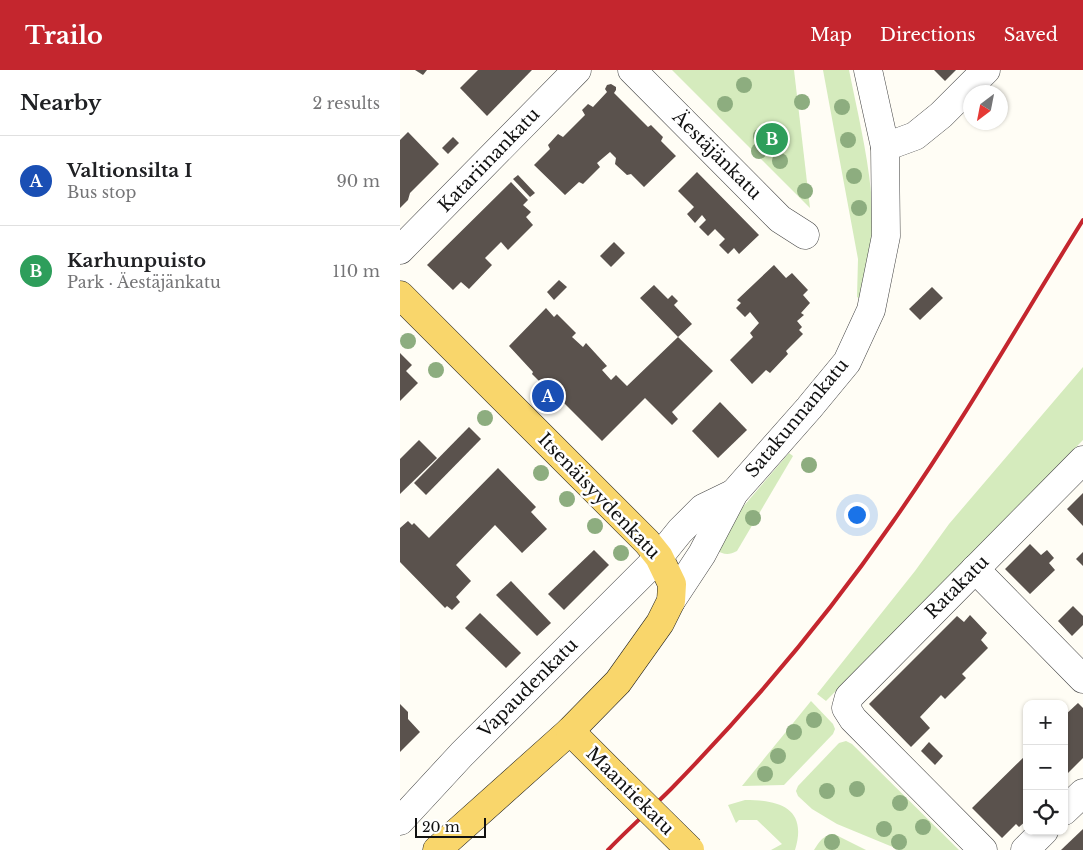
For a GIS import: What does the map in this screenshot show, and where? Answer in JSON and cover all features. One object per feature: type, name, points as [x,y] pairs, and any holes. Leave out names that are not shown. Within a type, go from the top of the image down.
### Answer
[{"type":"main road","name":"Itsenäisyydenkatu","points":[[400,295],[640,535],[659,557],[672,584],[671,601]]},
{"type":"main road","points":[[437,850],[570,731],[618,682],[660,623],[671,601]]},
{"type":"main road","name":"Maantiekatu","points":[[570,731],[690,850]]},
{"type":"street","name":"Katariinankatu","points":[[400,250],[577,70]]},
{"type":"street","name":"Äestäjänkatu","points":[[632,70],[780,219],[805,235]]},
{"type":"street","name":"Satakunnankatu","points":[[671,601],[702,554],[734,493],[848,362],[871,310],[886,236],[884,147],[868,70]]},
{"type":"street","name":"Satakunnankatu","points":[[874,70],[877,107]]},
{"type":"street","points":[[884,147],[915,136],[941,115],[986,70]]},
{"type":"street","name":"Ratakatu","points":[[982,850],[853,719],[846,708],[849,697],[1083,460]]},
{"type":"street","name":"Satakunnankatu","points":[[659,557],[680,531],[704,508],[734,493]]},
{"type":"street","name":"Vapaudenkatu","points":[[400,821],[462,754],[659,557]]},
{"type":"street","points":[[975,569],[1083,679]]},
{"type":"street","points":[[1068,807],[1083,793]]},
{"type":"street","points":[[1025,850],[1040,835]]},
{"type":"green space","points":[[672,70],[794,70],[810,208]]},
{"type":"green space","points":[[823,70],[849,70],[867,161],[872,205],[872,232],[869,259],[860,299],[857,297],[858,259]]},
{"type":"green space","points":[[1083,367],[1083,440],[826,701],[817,694],[915,571],[949,524]]},
{"type":"green space","points":[[789,453],[793,456],[737,551],[726,554],[715,550],[742,508]]},
{"type":"green space","points":[[811,701],[833,724],[835,729],[833,734],[784,785],[742,786]]},
{"type":"green space","points":[[846,741],[852,744],[959,850],[900,850],[837,824],[812,809],[798,796],[796,791],[798,786],[839,743]]},
{"type":"green space","points":[[745,800],[769,802],[788,809],[794,816],[797,824],[798,836],[795,850],[771,850],[782,844],[757,820],[739,820],[736,823],[728,805]]},
{"type":"green space","points":[[834,834],[866,850],[814,850],[824,837]]},
{"type":"building","points":[[415,70],[427,70],[423,75]]},
{"type":"building","points":[[478,70],[532,70],[487,116],[460,88]]},
{"type":"building","points":[[934,70],[956,70],[945,81]]},
{"type":"building","points":[[611,84],[616,87],[614,93],[648,127],[651,125],[663,137],[661,141],[676,156],[644,187],[631,174],[627,175],[615,164],[616,158],[610,152],[597,163],[600,167],[583,184],[579,182],[565,195],[534,165],[550,149],[548,145],[558,134],[563,137],[585,115],[582,110],[588,104],[593,107],[607,92],[605,89],[607,85]]},
{"type":"building","points":[[408,132],[439,164],[410,193],[408,200],[400,208],[400,140]]},
{"type":"building","points":[[453,137],[459,143],[448,154],[442,148]]},
{"type":"building","points":[[697,172],[759,235],[739,254],[734,248],[728,254],[719,245],[725,239],[715,229],[708,236],[699,227],[706,220],[702,215],[695,223],[687,214],[694,207],[678,191]]},
{"type":"building","points":[[518,175],[535,193],[530,197],[513,179]]},
{"type":"building","points":[[511,182],[528,200],[523,205],[531,212],[526,217],[533,225],[508,250],[501,242],[485,258],[492,265],[469,289],[461,282],[453,290],[427,265]]},
{"type":"building","points":[[614,242],[625,253],[611,267],[600,256]]},
{"type":"building","points":[[774,265],[786,278],[792,273],[808,290],[803,295],[810,303],[801,313],[804,315],[797,321],[802,327],[799,330],[803,334],[786,351],[788,354],[770,373],[766,370],[752,384],[730,360],[753,337],[750,333],[759,323],[750,312],[745,317],[736,308],[741,303],[737,300]]},
{"type":"building","points":[[559,280],[567,287],[554,300],[547,292]]},
{"type":"building","points":[[654,285],[668,299],[672,295],[678,301],[674,305],[692,324],[678,337],[640,298]]},
{"type":"building","points":[[932,287],[943,298],[920,320],[909,309]]},
{"type":"building","points":[[546,308],[554,317],[557,314],[576,333],[572,337],[583,347],[586,343],[607,366],[602,370],[611,380],[616,375],[627,386],[678,337],[713,371],[672,412],[678,419],[672,425],[645,398],[602,441],[552,391],[551,393],[532,374],[533,372],[509,346]]},
{"type":"building","points":[[400,353],[412,365],[406,371],[418,383],[400,401]]},
{"type":"building","points":[[720,402],[747,430],[718,458],[692,431]]},
{"type":"building","points":[[469,427],[481,439],[426,495],[414,483]]},
{"type":"building","points":[[419,440],[437,458],[400,494],[400,459]]},
{"type":"building","points":[[498,468],[536,507],[531,512],[547,529],[522,553],[495,525],[456,565],[471,581],[456,597],[460,602],[452,610],[447,606],[445,608],[400,562],[400,528],[408,521],[412,525],[414,523],[429,538]]},
{"type":"building","points":[[1083,493],[1083,526],[1067,509]]},
{"type":"building","points":[[1030,544],[1041,555],[1047,550],[1054,558],[1049,563],[1055,570],[1030,594],[1005,569]]},
{"type":"building","points":[[594,550],[609,565],[564,610],[548,594]]},
{"type":"building","points":[[1083,552],[1083,566],[1076,559]]},
{"type":"building","points":[[511,581],[551,623],[537,636],[496,595]]},
{"type":"building","points":[[1073,606],[1083,616],[1083,625],[1072,636],[1058,621]]},
{"type":"building","points":[[480,613],[521,653],[506,668],[465,628]]},
{"type":"building","points":[[970,615],[987,633],[981,640],[988,648],[962,674],[966,678],[945,699],[941,695],[920,717],[930,728],[911,747],[869,704],[957,616],[964,622]]},
{"type":"building","points":[[1078,703],[1083,708],[1083,758],[1068,773],[1068,745],[1068,712]]},
{"type":"building","points":[[400,704],[408,712],[408,719],[420,732],[400,752]]},
{"type":"building","points":[[929,742],[943,756],[935,765],[921,751]]},
{"type":"building","points":[[1023,758],[1023,824],[1019,827],[1016,824],[1002,838],[972,808]]},
{"type":"building","points":[[1083,829],[1083,850],[1061,850]]},
{"type":"railway","points":[[608,850],[701,758],[759,694],[841,593],[892,523],[942,449],[1083,220]]},
{"type":"place","name":"Karhunpuisto","points":[[772,139]]},
{"type":"place","name":"Valtionsilta I","points":[[548,396]]}]
